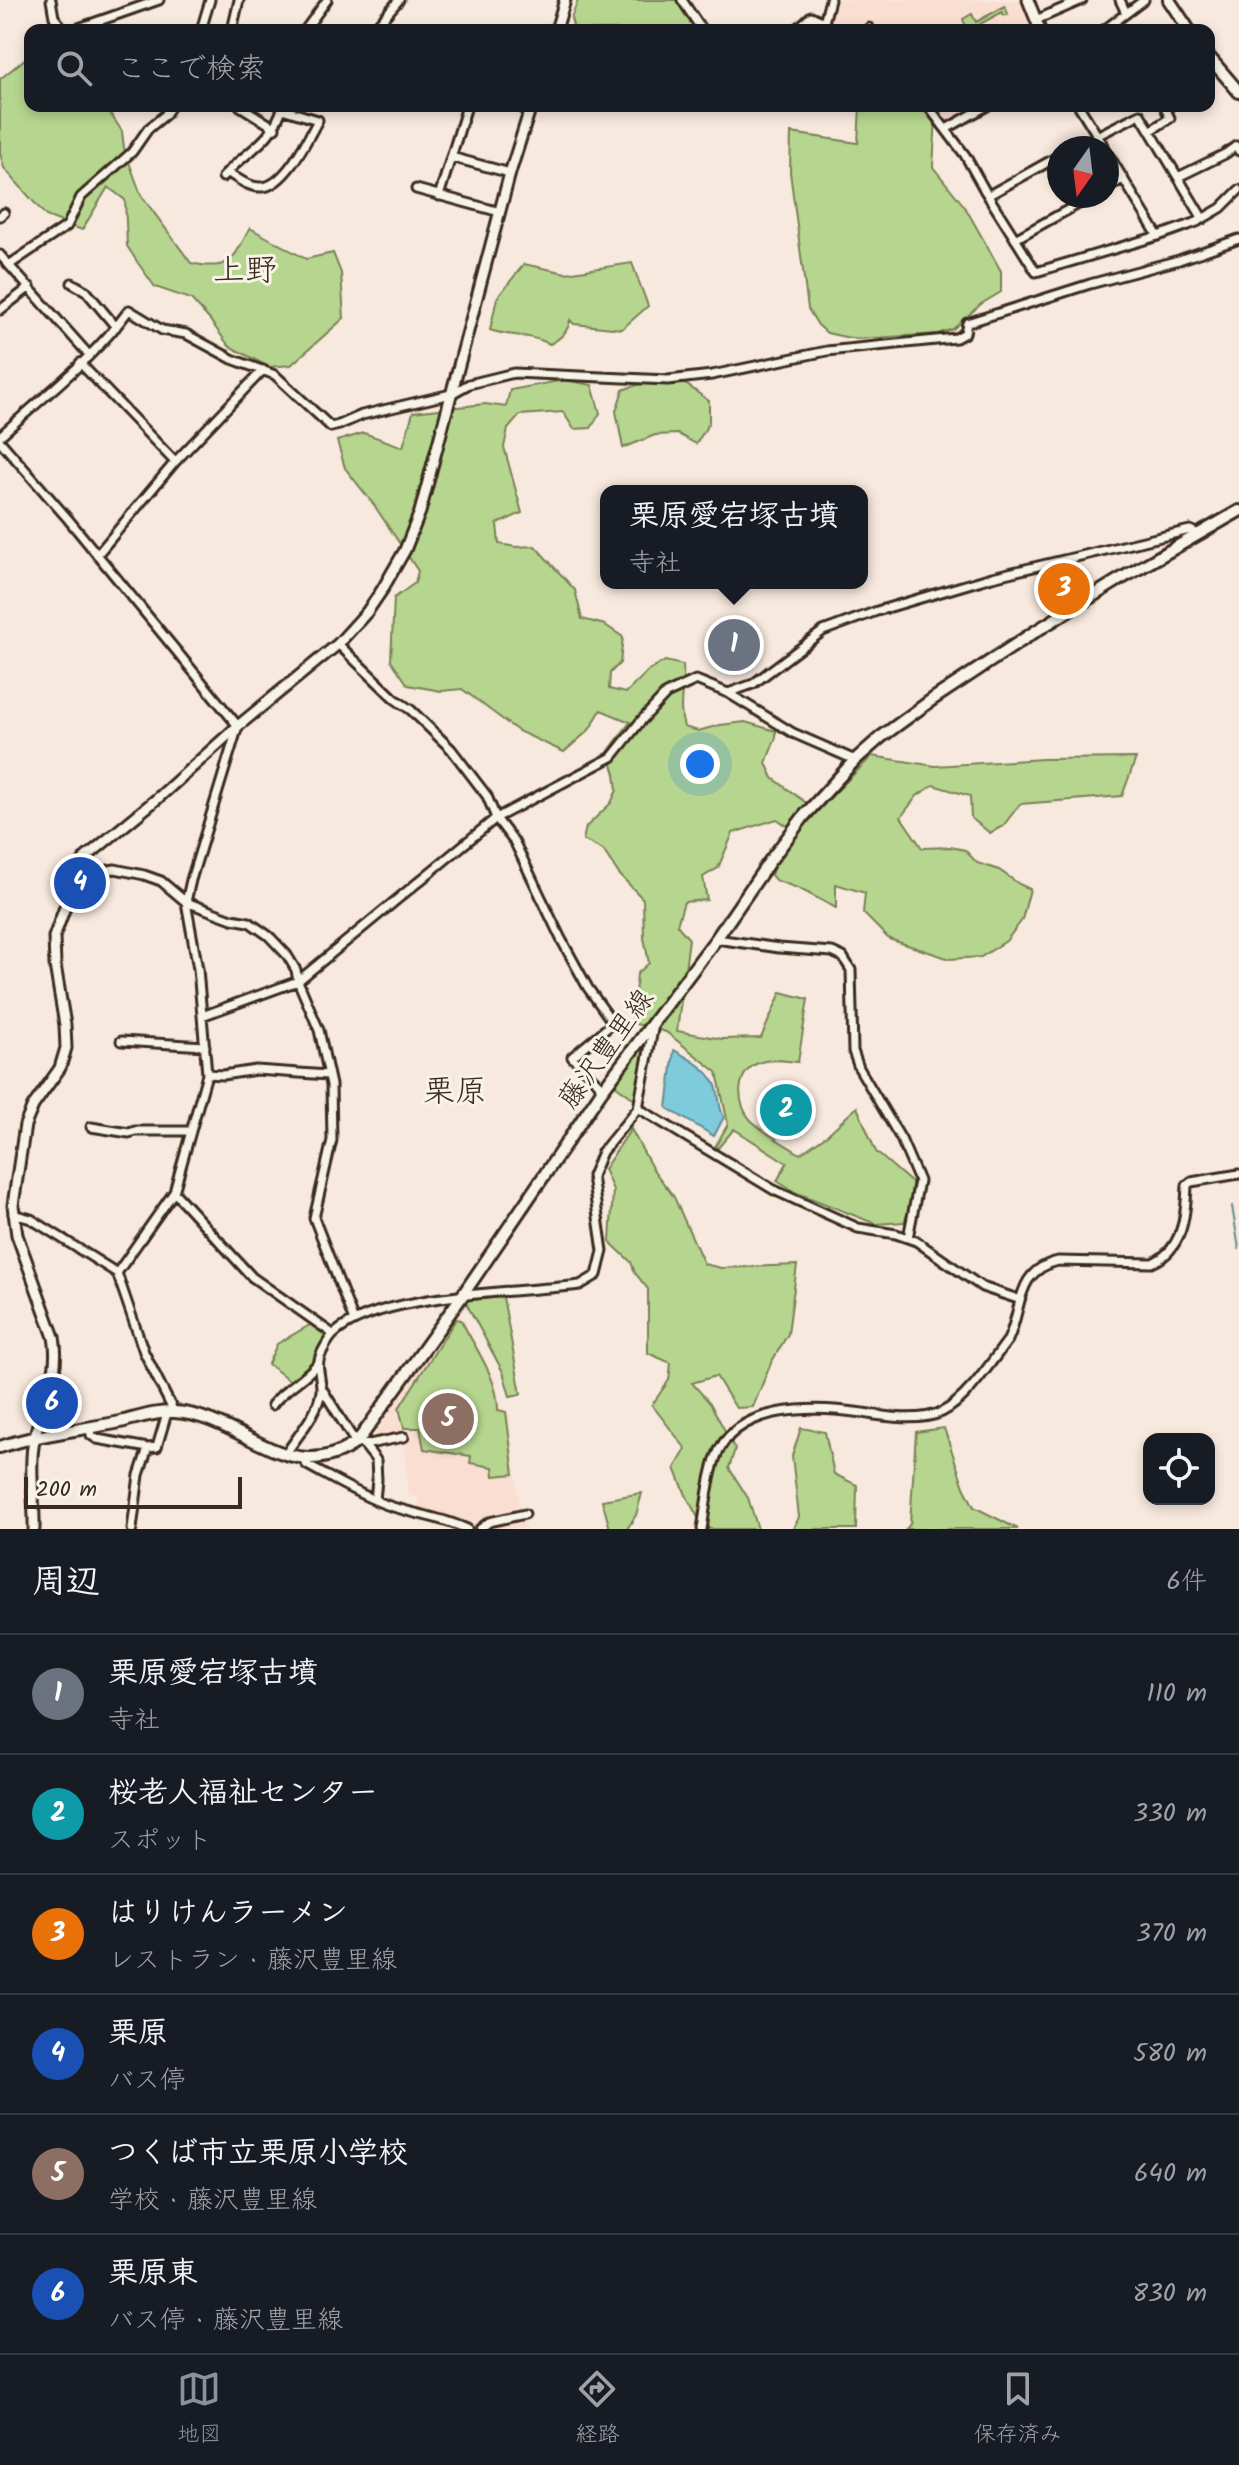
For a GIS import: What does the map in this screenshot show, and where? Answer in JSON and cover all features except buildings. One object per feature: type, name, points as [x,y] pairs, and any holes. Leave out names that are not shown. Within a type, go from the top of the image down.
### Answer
[{"type":"main road","points":[[1169,0],[1185,24]]},
{"type":"main road","points":[[1215,64],[1239,92]]},
{"type":"main road","name":"藤沢豊里線","points":[[361,1443],[601,1092],[804,816],[855,760],[933,699],[1117,581],[1239,511]]},
{"type":"main road","points":[[0,1447],[170,1412],[211,1421],[285,1455],[302,1459],[337,1454],[361,1443]]},
{"type":"street","points":[[51,0],[54,17],[59,24]]},
{"type":"street","points":[[90,24],[159,0]]},
{"type":"street","points":[[203,24],[210,0]]},
{"type":"street","points":[[233,24],[239,0]]},
{"type":"street","points":[[309,24],[327,0]]},
{"type":"street","points":[[378,24],[399,0]]},
{"type":"street","points":[[558,24],[565,0]]},
{"type":"street","points":[[682,0],[698,24]]},
{"type":"street","points":[[802,24],[811,16],[824,22],[830,0]]},
{"type":"street","points":[[1028,0],[1038,24]]},
{"type":"street","points":[[1040,24],[1082,0]]},
{"type":"street","points":[[1120,0],[1126,13]]},
{"type":"street","points":[[1112,24],[1144,0]]},
{"type":"street","points":[[9,265],[67,226],[81,197],[132,152],[148,129],[167,112]]},
{"type":"street","points":[[250,112],[275,128]]},
{"type":"street","points":[[281,112],[275,128],[256,149],[236,162],[225,174],[261,188],[272,184],[301,155],[318,120],[296,112]]},
{"type":"street","points":[[439,196],[465,112]]},
{"type":"street","points":[[34,1529],[33,1453],[55,1376],[57,1354],[54,1337],[17,1235],[13,1214],[25,1125],[33,1106],[54,1078],[63,1059],[66,1036],[54,937],[68,896],[85,858],[338,644],[367,612],[405,550],[420,512],[529,112]]},
{"type":"street","points":[[933,112],[965,155],[1036,272],[1158,236],[1203,219],[1221,208],[1239,190]]},
{"type":"street","points":[[946,129],[976,112]]},
{"type":"street","points":[[1083,112],[1097,135],[1140,114],[1203,219]]},
{"type":"street","points":[[1150,131],[1170,118],[1167,112]]},
{"type":"street","points":[[1178,177],[1236,146],[1239,151]]},
{"type":"street","points":[[451,157],[510,173]]},
{"type":"street","points":[[989,195],[1047,163]]},
{"type":"street","points":[[1119,172],[1158,236]]},
{"type":"street","points":[[1119,181],[1123,179]]},
{"type":"street","points":[[416,189],[500,212]]},
{"type":"street","points":[[1015,239],[1071,208]]},
{"type":"street","points":[[238,726],[0,439],[89,355],[129,310],[162,330],[186,334],[232,359],[275,375],[331,427],[362,415],[451,394],[469,384],[514,373],[668,380],[712,375],[827,351],[956,338],[965,333],[967,323],[1239,239]]},
{"type":"street","points":[[0,255],[89,355]]},
{"type":"street","points":[[72,283],[86,291],[116,327]]},
{"type":"street","points":[[0,310],[30,287]]},
{"type":"street","points":[[80,363],[175,462]]},
{"type":"street","points":[[97,555],[175,462],[263,370]]},
{"type":"street","points":[[728,693],[753,684],[823,631],[877,611],[992,577],[1190,530],[1198,534]]},
{"type":"street","points":[[338,644],[451,749],[487,796],[496,818],[515,843],[561,939],[588,988],[613,1023],[572,1057],[599,1084],[601,1092]]},
{"type":"street","points":[[202,1016],[298,981],[496,818],[612,757],[666,694],[696,680],[728,693],[793,733],[855,760]]},
{"type":"street","points":[[117,1273],[174,1192],[207,1074],[198,969],[186,902],[238,726]]},
{"type":"street","points":[[85,858],[98,872],[115,869],[144,875],[161,881],[186,902],[249,922],[269,936],[296,970],[319,1030],[331,1085],[332,1140],[314,1218],[354,1321]]},
{"type":"street","points":[[716,939],[832,952],[843,957],[851,970],[853,1051],[859,1068],[901,1139],[919,1181],[908,1238]]},
{"type":"street","points":[[285,1455],[318,1403],[320,1356],[333,1334],[354,1321],[391,1307],[462,1296],[580,1285],[597,1275],[603,1251],[592,1176],[594,1167],[602,1152],[638,1108],[653,1040],[654,1019]]},
{"type":"street","points":[[121,1041],[205,1046]]},
{"type":"street","points":[[207,1074],[256,1070],[328,1075]]},
{"type":"street","points":[[638,1108],[774,1190],[858,1228],[908,1238],[923,1245],[982,1287],[1018,1299]]},
{"type":"street","points":[[91,1127],[129,1133],[191,1131]]},
{"type":"street","points":[[702,1529],[717,1454],[736,1428],[763,1416],[831,1408],[897,1419],[940,1413],[955,1404],[1008,1340],[1018,1299],[1030,1278],[1046,1264],[1070,1260],[1152,1263],[1164,1258],[1179,1240],[1187,1185],[1239,1174]]},
{"type":"street","points":[[174,1192],[252,1277],[333,1334]]},
{"type":"street","points":[[13,1214],[31,1219],[117,1273],[144,1352],[170,1412],[157,1447],[97,1439],[91,1435],[90,1428]]},
{"type":"street","points":[[272,1405],[280,1393],[302,1379],[318,1363]]},
{"type":"street","points":[[321,1387],[352,1437],[376,1460],[375,1500]]},
{"type":"street","points":[[361,1443],[404,1437]]},
{"type":"street","points":[[132,1529],[139,1475],[148,1448]]},
{"type":"street","points":[[302,1459],[307,1465],[391,1507],[432,1514],[467,1529]]},
{"type":"street","points":[[480,1529],[489,1522],[525,1514]]},
{"type":"street","points":[[438,1529],[443,1519]]},
{"type":"shaded area","points":[[835,0],[1024,0],[1034,24],[830,24]]},
{"type":"shaded area","points":[[936,112],[968,112],[947,124]]},
{"type":"shaded area","points":[[459,1311],[497,1382],[500,1407],[509,1411],[520,1511],[526,1529],[493,1529],[490,1519],[480,1521],[474,1529],[417,1508],[419,1498],[408,1495],[404,1434],[376,1439],[373,1436]]},
{"type":"green space","points":[[578,0],[677,0],[694,24],[572,24],[571,18]]},
{"type":"green space","points":[[1005,6],[1008,14],[1004,16],[1002,12],[980,24],[965,24],[963,19],[972,14],[976,22]]},
{"type":"green space","points":[[24,60],[24,112],[109,112],[122,131],[124,148],[141,195],[191,263],[223,264],[234,255],[250,228],[306,259],[333,253],[341,273],[344,318],[291,365],[269,367],[229,346],[191,299],[155,287],[127,246],[125,200],[108,187],[82,230],[46,216],[4,168],[0,153],[0,79]]},
{"type":"green space","points":[[860,112],[928,112],[936,117],[933,167],[965,207],[1001,271],[1001,292],[981,304],[953,329],[937,334],[857,339],[827,333],[808,309],[790,172],[791,133],[858,143]]},
{"type":"green space","points":[[632,263],[648,306],[622,329],[574,324],[570,320],[563,334],[550,344],[490,330],[497,298],[524,264],[566,273]]},
{"type":"green space","points":[[665,376],[687,385],[709,401],[709,423],[696,444],[678,434],[655,435],[623,448],[616,411],[623,390]]},
{"type":"green space","points":[[564,380],[592,385],[600,413],[591,428],[574,429],[563,412],[520,415],[508,429],[504,447],[522,513],[497,524],[499,544],[535,546],[575,590],[582,619],[605,625],[623,637],[620,663],[610,673],[609,689],[626,693],[648,671],[665,661],[683,665],[681,711],[684,727],[698,731],[745,722],[776,731],[766,763],[773,778],[817,811],[872,756],[935,766],[1043,759],[1136,758],[1122,796],[1020,804],[1003,826],[990,833],[971,818],[970,796],[933,785],[917,796],[901,817],[922,848],[965,850],[977,863],[999,870],[1030,889],[1022,920],[1006,941],[981,957],[950,959],[889,939],[863,913],[865,893],[836,884],[836,908],[775,880],[771,875],[775,863],[796,832],[777,819],[733,833],[718,868],[703,877],[707,900],[684,902],[677,925],[689,939],[677,1031],[722,1039],[761,1038],[781,992],[808,999],[798,1062],[770,1060],[752,1066],[740,1090],[743,1108],[759,1127],[800,1154],[827,1135],[857,1107],[876,1152],[912,1183],[910,1208],[904,1222],[876,1224],[795,1192],[777,1181],[787,1163],[734,1129],[718,1148],[715,1147],[728,1124],[717,1072],[666,1032],[632,1023],[637,974],[649,963],[644,938],[643,899],[619,874],[603,850],[583,840],[586,827],[611,803],[617,790],[608,752],[630,722],[601,710],[589,730],[564,752],[518,731],[462,689],[441,691],[408,685],[391,660],[394,598],[415,583],[418,571],[345,468],[337,441],[364,433],[403,447],[413,412],[485,404],[506,407],[510,390]]},
{"type":"green space","points":[[647,1039],[648,1043],[637,1101],[615,1085]]},
{"type":"green space","points":[[631,1129],[652,1168],[674,1197],[704,1264],[721,1268],[797,1265],[788,1334],[771,1363],[753,1407],[736,1408],[716,1376],[692,1383],[710,1403],[735,1449],[729,1468],[748,1498],[758,1529],[704,1529],[675,1468],[686,1449],[652,1405],[669,1380],[671,1363],[648,1353],[648,1289],[635,1273],[631,1262],[610,1242],[613,1190],[604,1169]]},
{"type":"green space","points":[[503,1297],[521,1394],[510,1396],[503,1372],[466,1303],[469,1300]]},
{"type":"green space","points":[[456,1319],[461,1320],[485,1364],[494,1386],[498,1410],[506,1412],[514,1474],[494,1476],[493,1467],[470,1463],[471,1456],[424,1449],[420,1428],[404,1428],[399,1408]]},
{"type":"green space","points":[[315,1322],[329,1338],[312,1367],[293,1383],[268,1364],[277,1344]]},
{"type":"green space","points":[[801,1428],[825,1432],[834,1474],[857,1485],[856,1529],[793,1529],[799,1517],[792,1456]]},
{"type":"green space","points":[[944,1428],[974,1507],[1018,1529],[906,1529],[910,1524],[916,1432]]},
{"type":"green space","points":[[642,1493],[636,1515],[627,1529],[610,1529],[602,1500]]},
{"type":"water","points":[[674,1050],[701,1067],[716,1085],[724,1117],[714,1136],[667,1108]]},
{"type":"waterway","points":[[1232,1206],[1239,1249]]},
{"type":"place","name":"はりけんラーメン","points":[[1064,589]]},
{"type":"place","name":"栗原愛宕塚古墳","points":[[734,645]]},
{"type":"place","name":"栗原","points":[[80,883]]},
{"type":"place","name":"桜老人福祉センター","points":[[786,1110]]},
{"type":"place","name":"栗原東","points":[[52,1403]]},
{"type":"place","name":"つくば市立栗原小学校","points":[[448,1419]]},
{"type":"district","name":"上野","points":[[245,269]]},
{"type":"district","name":"栗原","points":[[455,1090]]}]
